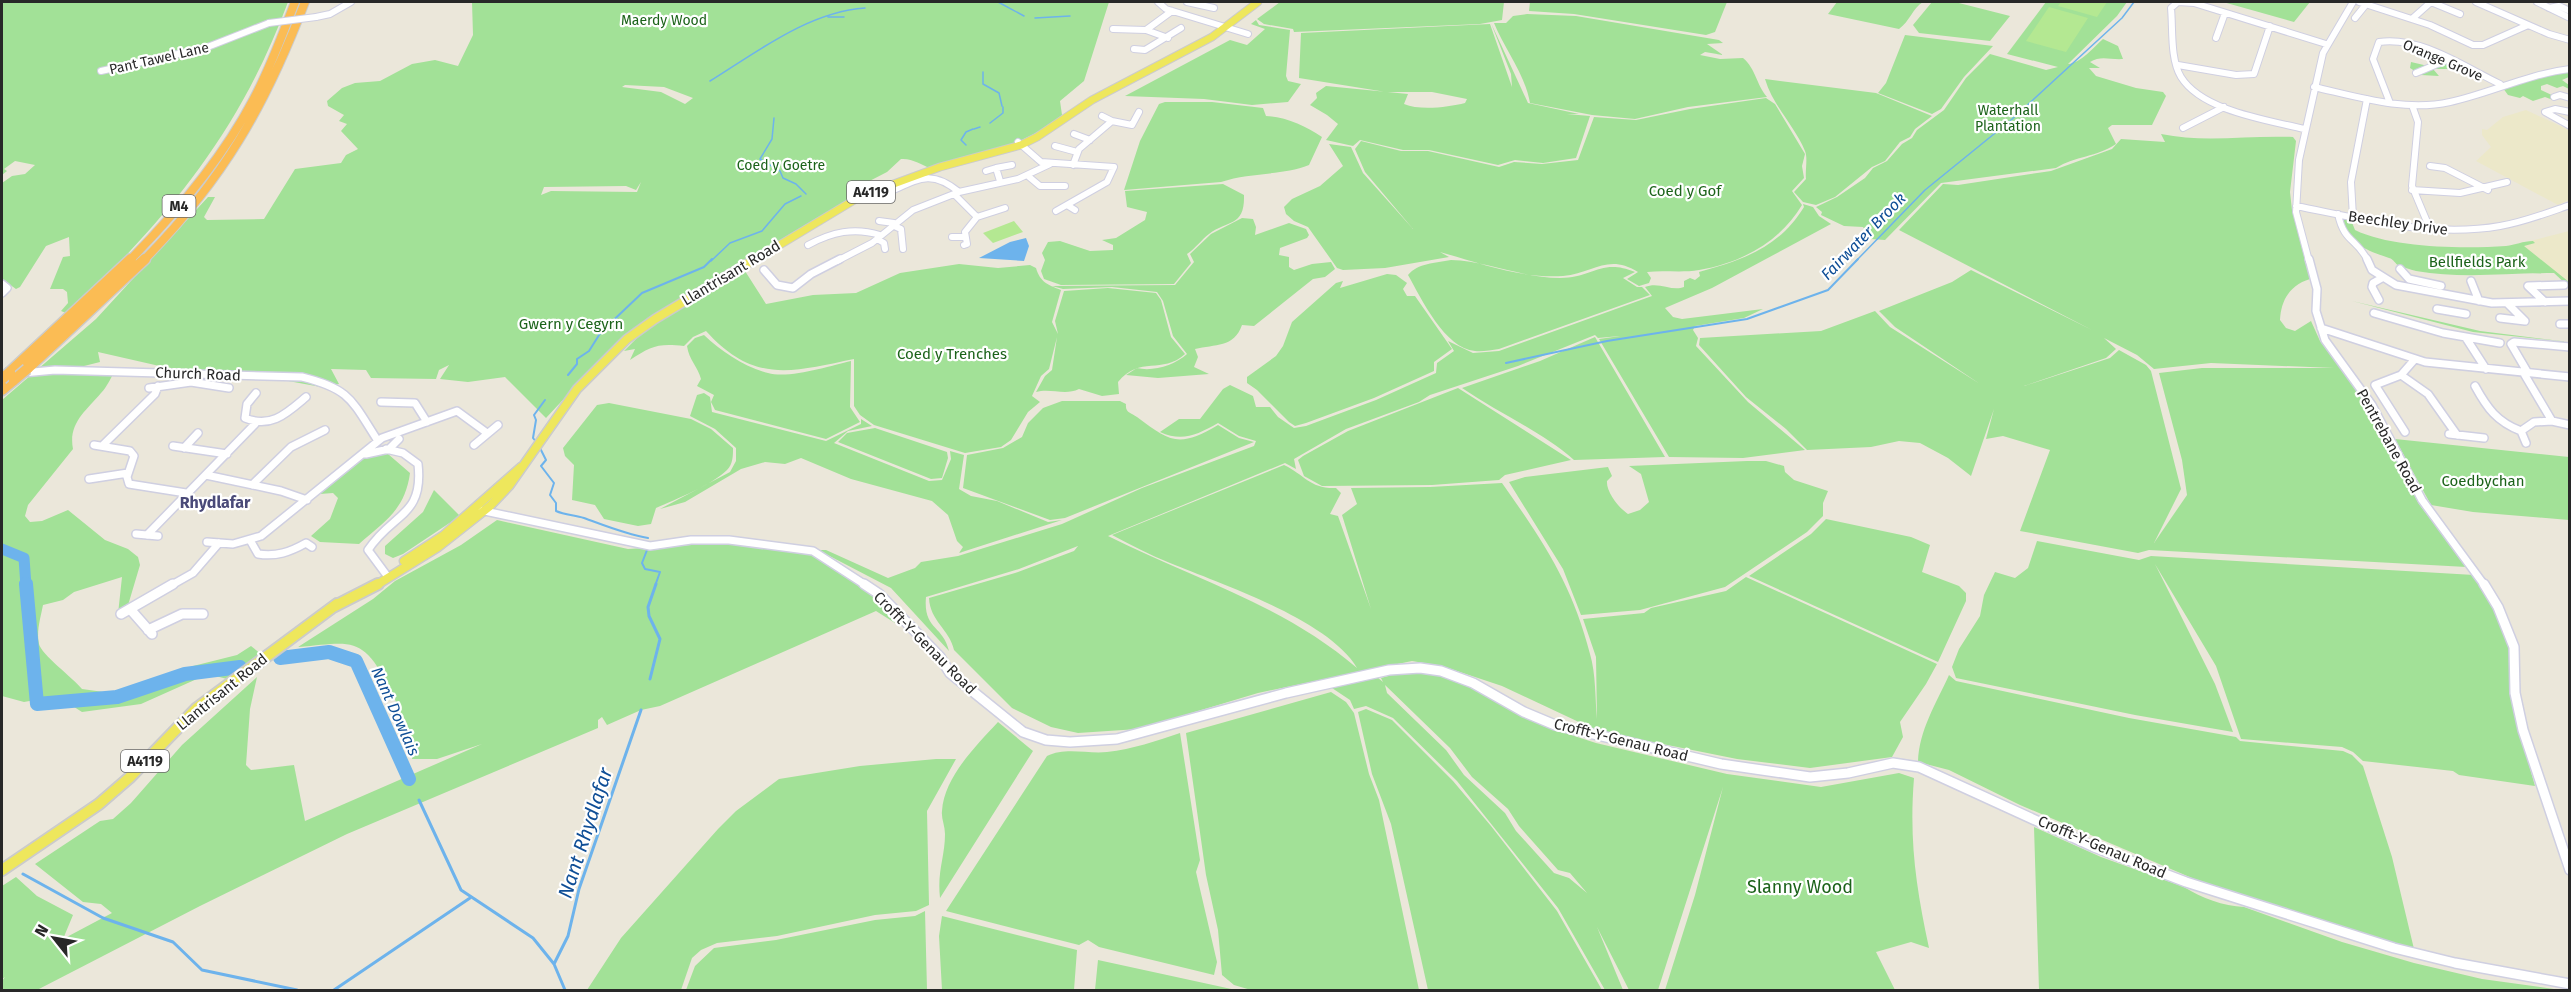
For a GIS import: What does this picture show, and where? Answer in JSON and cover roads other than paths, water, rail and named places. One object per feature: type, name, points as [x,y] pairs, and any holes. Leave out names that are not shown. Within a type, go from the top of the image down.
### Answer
[{"type":"highway","name":"M4","points":[[2,390],[7,377],[106,284],[191,192],[232,136],[252,103],[295,2]]},
{"type":"highway","name":"M4","points":[[7,377],[27,369],[122,282],[183,216],[253,121],[266,97],[305,2]]},
{"type":"main road","name":"Llantrisant Road","points":[[1223,26],[1251,2]]},
{"type":"main road","name":"Llantrisant Road","points":[[2,870],[99,804],[129,778],[197,708],[333,607],[455,535],[521,467],[577,389],[622,344],[648,323],[861,196],[933,169],[1019,143],[1047,130],[1092,100],[1191,48],[1258,2]]},
{"type":"street","name":"Pant Tawel Lane","points":[[102,71],[208,47],[251,28],[269,23],[330,14],[351,2]]},
{"type":"street","points":[[1158,2],[1161,7],[1248,34]]},
{"type":"street","points":[[1146,30],[1188,2],[1214,8]]},
{"type":"street","points":[[2304,129],[2224,107],[2191,89],[2182,78],[2178,65],[2171,8],[2182,2],[2326,44]]},
{"type":"street","name":"Pentrebane Road","points":[[2352,2],[2326,44],[2304,129],[2296,206],[2317,289],[2315,308],[2326,341],[2372,405],[2422,500],[2477,572],[2498,607],[2514,647],[2515,693],[2523,730],[2570,870]]},
{"type":"street","points":[[2359,2],[2413,18],[2478,46],[2528,25]]},
{"type":"street","points":[[2413,18],[2431,2],[2460,14]]},
{"type":"street","points":[[2476,2],[2528,25],[2570,40]]},
{"type":"street","points":[[2482,5],[2490,2]]},
{"type":"street","points":[[2537,2],[2570,18]]},
{"type":"street","points":[[2355,18],[2367,3]]},
{"type":"street","points":[[2549,8],[2559,6],[2570,11]]},
{"type":"street","points":[[2216,38],[2225,13]]},
{"type":"street","points":[[2178,65],[2236,75],[2254,74],[2270,26]]},
{"type":"street","points":[[1134,49],[1145,50],[1181,28]]},
{"type":"street","points":[[1113,29],[1146,30],[1168,38]]},
{"type":"street","name":"Orange Grove","points":[[2390,103],[2373,65],[2373,54],[2379,42],[2403,41],[2500,84]]},
{"type":"street","points":[[2416,73],[2447,60]]},
{"type":"street","points":[[2314,87],[2367,99],[2412,105],[2449,102],[2539,72],[2570,69]]},
{"type":"street","points":[[2554,97],[2560,95],[2570,98]]},
{"type":"street","points":[[2353,217],[2351,182],[2367,99]]},
{"type":"street","points":[[2412,105],[2418,117],[2411,179],[2412,190],[2430,229]]},
{"type":"street","points":[[2183,128],[2224,107]]},
{"type":"street","points":[[2570,112],[2555,109],[2545,112],[2570,126]]},
{"type":"street","points":[[1102,116],[1112,122],[1132,125],[1139,112]]},
{"type":"street","points":[[1073,165],[1077,152],[1112,122]]},
{"type":"street","points":[[1074,134],[1090,140]]},
{"type":"street","points":[[1019,143],[1041,162],[1114,167],[1107,182],[1056,211]]},
{"type":"street","points":[[1055,146],[1077,152]]},
{"type":"street","points":[[793,288],[811,274],[865,248],[913,210],[957,193],[1028,176],[1050,164]]},
{"type":"street","points":[[986,171],[1012,165]]},
{"type":"street","points":[[2430,166],[2445,168],[2488,190]]},
{"type":"street","points":[[996,168],[1000,181]]},
{"type":"street","points":[[887,193],[935,176],[944,178],[977,217]]},
{"type":"street","points":[[1028,176],[1040,186],[1065,186]]},
{"type":"street","points":[[2412,190],[2451,194],[2488,190],[2508,182]]},
{"type":"street","points":[[1067,205],[1075,210]]},
{"type":"street","name":"Beechley Drive","points":[[2296,206],[2430,229],[2501,228],[2537,218],[2570,205]]},
{"type":"street","points":[[964,245],[967,244],[964,237],[968,226],[977,217],[1005,208]]},
{"type":"street","points":[[2338,214],[2342,232],[2363,251],[2370,267],[2382,278],[2402,287],[2508,304],[2569,301]]},
{"type":"street","points":[[879,221],[893,224],[901,229],[905,244]]},
{"type":"street","points":[[808,245],[831,233],[852,230],[878,237],[884,243],[885,249]]},
{"type":"street","points":[[952,237],[964,237]]},
{"type":"street","points":[[2400,268],[2405,277],[2441,286]]},
{"type":"street","points":[[759,278],[766,272],[777,285],[803,290]]},
{"type":"street","points":[[2379,300],[2372,287],[2373,283],[2382,278]]},
{"type":"street","points":[[2471,281],[2479,301]]},
{"type":"street","points":[[2420,282],[2424,290]]},
{"type":"street","points":[[2,284],[7,288],[2,293]]},
{"type":"street","points":[[2545,302],[2528,286],[2564,285]]},
{"type":"street","points":[[2450,294],[2457,312]]},
{"type":"street","points":[[2500,318],[2525,321],[2508,304]]},
{"type":"street","points":[[2438,309],[2466,314]]},
{"type":"street","points":[[2374,313],[2415,326],[2500,343]]},
{"type":"street","points":[[2560,324],[2570,324]]},
{"type":"street","points":[[2321,328],[2355,337],[2415,359],[2570,377]]},
{"type":"street","points":[[2466,338],[2486,369]]},
{"type":"street","points":[[2552,421],[2511,344],[2514,342],[2570,347]]},
{"type":"street","points":[[2405,432],[2375,385],[2377,382],[2401,375],[2415,359]]},
{"type":"street","name":"Church Road","points":[[7,377],[55,370],[302,377],[332,384],[350,398],[381,446]]},
{"type":"street","points":[[2401,375],[2428,393],[2453,435],[2484,438]]},
{"type":"street","points":[[149,388],[191,382],[229,388]]},
{"type":"street","points":[[158,386],[155,394],[98,446],[130,451],[134,456],[128,473],[129,484],[186,493]]},
{"type":"street","points":[[2475,386],[2494,417],[2521,431],[2526,443]]},
{"type":"street","points":[[255,424],[245,418],[244,413],[247,404],[256,393]]},
{"type":"street","points":[[147,535],[255,424],[278,420],[306,398]]},
{"type":"street","points":[[381,402],[415,403],[427,422]]},
{"type":"street","points":[[207,542],[233,544],[250,540],[274,528],[361,455],[427,422],[457,411],[487,433]]},
{"type":"street","points":[[2521,431],[2534,422],[2552,421],[2570,425]]},
{"type":"street","points":[[474,445],[498,425]]},
{"type":"street","points":[[372,429],[395,438],[403,453]]},
{"type":"street","points":[[252,485],[283,454],[314,439],[325,430]]},
{"type":"street","points":[[184,448],[198,433]]},
{"type":"street","points":[[381,446],[395,438]]},
{"type":"street","points":[[173,446],[227,454]]},
{"type":"street","points":[[381,446],[403,453],[418,464],[419,491],[403,517],[371,543],[368,550],[386,575]]},
{"type":"street","points":[[89,479],[128,473]]},
{"type":"street","points":[[206,475],[307,500]]},
{"type":"street","name":"Crofft-Y-Genau Road","points":[[480,509],[650,546],[691,540],[729,540],[813,551],[879,594],[897,610],[940,657],[950,673],[1015,726],[1046,740],[1085,742],[1123,738],[1353,678],[1409,668],[1441,671],[1473,682],[1529,715],[1556,726],[1651,749],[1781,774],[1830,776],[1893,763],[1910,764],[1943,775],[2111,854],[2197,886],[2415,953],[2570,984]]},
{"type":"street","points":[[136,534],[158,537]]},
{"type":"street","points":[[250,540],[258,554],[267,556],[295,550],[306,543],[312,546]]},
{"type":"street","points":[[121,614],[193,573],[219,543]]},
{"type":"street","points":[[130,609],[150,632],[177,615],[196,612],[203,614]]},
{"type":"water","points":[[1026,238],[1029,246],[1024,261],[979,258],[1010,242]]},
{"type":"waterway","points":[[998,2],[1024,16]]},
{"type":"waterway","name":"Fairwater Brook","points":[[1856,261],[1925,190],[2010,121],[2122,18],[2134,2]]},
{"type":"waterway","points":[[710,81],[803,25],[844,11],[865,8]]},
{"type":"waterway","points":[[1035,18],[1070,16]]},
{"type":"waterway","points":[[828,17],[844,17]]},
{"type":"waterway","points":[[983,72],[983,84],[999,93],[1002,106]]},
{"type":"waterway","points":[[990,123],[1003,113],[1003,107]]},
{"type":"waterway","name":"Nant Rhydlafar","points":[[774,118],[772,139],[760,159],[780,171],[783,178],[796,184],[806,194]]},
{"type":"waterway","points":[[974,129],[980,127]]},
{"type":"waterway","points":[[966,145],[961,140],[966,132],[973,129]]},
{"type":"waterway","name":"Nant Rhydlafar","points":[[711,261],[730,243],[762,231],[785,204],[801,196]]},
{"type":"waterway","name":"Nant Rhydlafar","points":[[568,375],[577,364],[577,359],[589,351],[601,332],[642,293],[704,267],[712,259]]},
{"type":"waterway","name":"Fairwater Brook","points":[[1506,363],[1607,341],[1747,319],[1828,290],[1858,259]]},
{"type":"waterway","name":"Nant Rhydlafar","points":[[537,443],[533,438],[536,420],[534,415],[545,400]]},
{"type":"waterway","name":"Nant Rhydlafar","points":[[540,448],[546,460],[541,466],[554,483],[550,495],[556,503],[556,511],[648,538]]},
{"type":"waterway","name":"Nant Dowlais","points":[[2,549],[24,558],[26,586]]},
{"type":"waterway","name":"Nant Rhydlafar","points":[[647,550],[642,563],[645,569],[660,572],[655,586]]},
{"type":"waterway","name":"Nant Dowlais","points":[[26,584],[37,704],[117,697],[185,674],[240,667]]},
{"type":"waterway","name":"Nant Rhydlafar","points":[[650,679],[660,639],[649,616],[648,607],[656,584]]},
{"type":"waterway","name":"Nant Dowlais","points":[[280,658],[329,652],[356,661],[409,779]]},
{"type":"waterway","name":"Nant Rhydlafar","points":[[554,964],[568,936],[579,889],[641,710]]},
{"type":"waterway","name":"Nant Dowlais","points":[[419,800],[461,890],[533,938],[554,964]]},
{"type":"waterway","points":[[23,874],[103,918],[173,942],[202,970],[297,990]]},
{"type":"waterway","points":[[334,990],[470,898]]},
{"type":"waterway","name":"Nant Dowlais","points":[[554,964],[565,990]]},
{"type":"district","name":"Rhydlafar","points":[[215,502]]},
{"type":"park label","name":"Maerdy Wood","points":[[664,20]]},
{"type":"park label","name":"Waterhall Plantation","points":[[2008,118]]},
{"type":"park label","name":"Coed y Goetre","points":[[781,165]]},
{"type":"park label","name":"Coed y Gof","points":[[1685,191]]},
{"type":"park label","name":"Bellfields Park","points":[[2477,262]]},
{"type":"park label","name":"Gwern y Cegyrn","points":[[571,324]]},
{"type":"park label","name":"Coed y Trenches","points":[[952,354]]},
{"type":"park label","name":"Coedbychan","points":[[2483,481]]},
{"type":"park label","name":"Slanny Wood","points":[[1800,887]]}]
